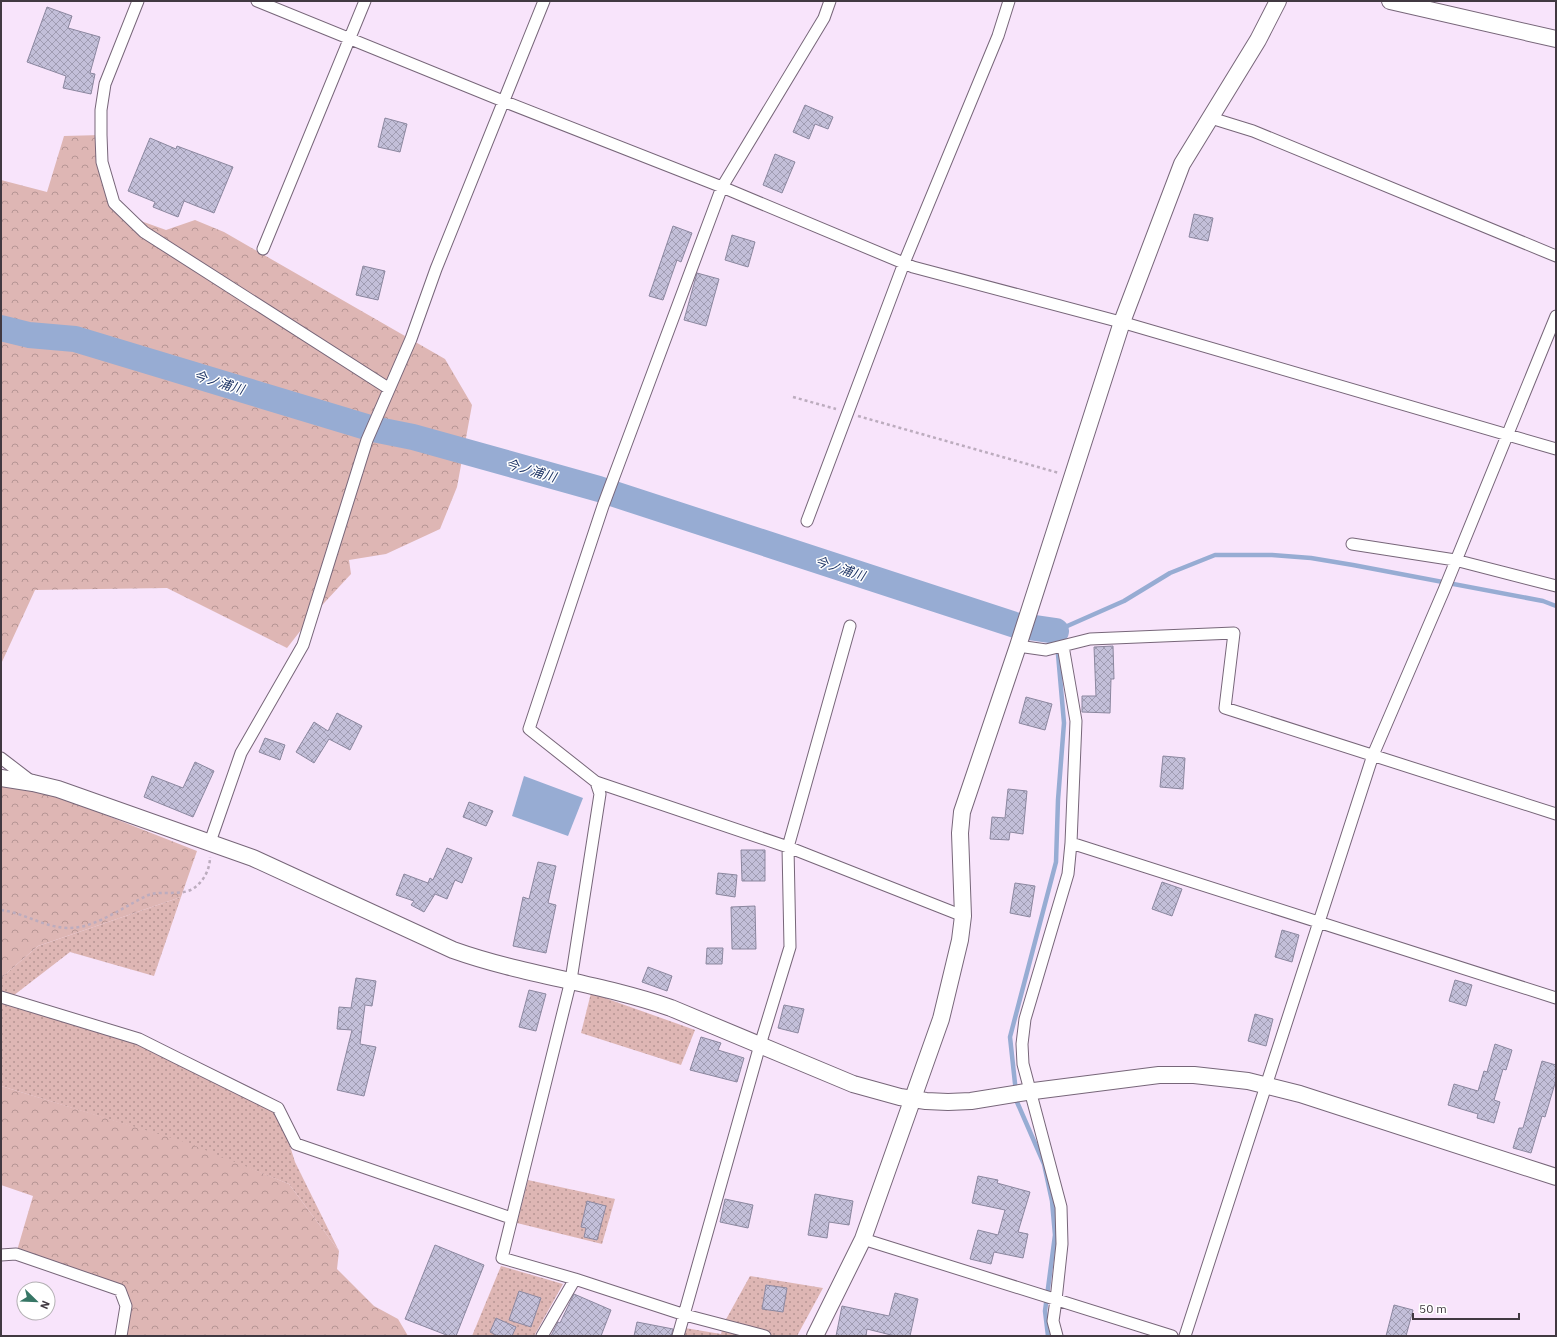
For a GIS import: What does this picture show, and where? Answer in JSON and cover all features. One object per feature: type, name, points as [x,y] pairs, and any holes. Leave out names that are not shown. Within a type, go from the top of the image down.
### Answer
[{"type":"street","points":[[138,1],[105,84],[101,110],[102,162],[114,203],[144,232],[388,388]]},
{"type":"street","points":[[258,1],[503,101],[722,187],[904,263],[1122,322],[1556,449]]},
{"type":"street","points":[[262,249],[365,1]]},
{"type":"street","points":[[210,842],[241,753],[303,645],[368,440],[388,388],[411,339],[436,269],[544,1]]},
{"type":"street","points":[[830,1],[824,18],[812,39],[722,187],[603,506],[529,729],[596,782],[788,847],[963,916]]},
{"type":"street","points":[[807,521],[904,263],[998,36],[1009,1]]},
{"type":"street","points":[[815,1336],[864,1239],[942,1019],[960,940],[963,916],[960,833],[962,812],[1018,646],[1071,476],[1122,322],[1182,164],[1258,40],[1278,1]]},
{"type":"street","points":[[1390,1],[1556,39]]},
{"type":"street","points":[[1211,118],[1253,131],[1556,256]]},
{"type":"street","points":[[1185,1336],[1373,755],[1556,316]]},
{"type":"street","points":[[1352,544],[1455,560],[1556,586]]},
{"type":"street","points":[[678,1336],[760,1045],[790,947],[788,847],[850,626]]},
{"type":"street","points":[[1018,646],[1046,650],[1090,638],[1234,633],[1225,708],[1556,814]]},
{"type":"street","points":[[1057,1336],[1052,1321],[1056,1300],[1062,1244],[1061,1207],[1032,1091],[1023,1064],[1022,1044],[1025,1019],[1068,874],[1071,844],[1076,721],[1063,646]]},
{"type":"street","points":[[1,758],[33,783]]},
{"type":"street","points":[[1,778],[58,789],[210,842],[253,858],[453,950],[478,959],[617,991],[657,1003],[853,1084],[874,1091],[914,1100],[971,1101],[1032,1091],[1159,1075],[1194,1075],[1248,1081],[1300,1094],[1556,1177]]},
{"type":"street","points":[[596,782],[600,794],[571,980],[502,1258],[575,1279],[685,1315],[765,1336]]},
{"type":"street","points":[[1071,844],[1556,998]]},
{"type":"street","points":[[1,997],[139,1039],[258,1098],[278,1108],[296,1144],[511,1218]]},
{"type":"street","points":[[864,1239],[1172,1336]]},
{"type":"street","points":[[1,1255],[16,1254],[120,1290],[126,1306],[120,1336]]},
{"type":"street","points":[[542,1336],[575,1279]]},
{"type":"path","points":[[793,397],[1071,476]]},
{"type":"path","points":[[1,910],[18,913],[53,925],[72,928],[101,920],[151,894],[176,893],[192,889],[201,882],[210,865],[210,842]]},
{"type":"green space","points":[[101,135],[113,211],[166,230],[195,220],[224,232],[445,359],[472,405],[457,487],[440,529],[386,554],[349,560],[351,574],[312,616],[287,648],[167,588],[35,590],[1,664],[1,180],[47,192],[64,136]]},
{"type":"green space","points":[[1,785],[42,790],[197,851],[181,897],[38,946],[1,978]]},
{"type":"green space","points":[[181,897],[154,976],[70,952],[9,999],[139,1039],[278,1108],[295,1162],[339,1251],[289,1184],[179,1141],[1,1086],[1,978],[38,946]]},
{"type":"green space","points":[[591,993],[695,1030],[681,1065],[581,1033]]},
{"type":"green space","points":[[1,1086],[188,1143],[289,1184],[339,1251],[337,1269],[374,1306],[398,1319],[408,1336],[120,1336],[120,1290],[74,1268],[16,1254],[33,1196],[1,1185]]},
{"type":"green space","points":[[528,1180],[615,1199],[602,1244],[517,1223]]},
{"type":"green space","points":[[501,1266],[563,1284],[534,1336],[472,1336]]},
{"type":"green space","points":[[750,1276],[823,1288],[797,1336],[683,1336],[685,1328],[721,1334],[724,1323]]},
{"type":"water","points":[[524,776],[583,798],[568,836],[512,816]]},
{"type":"building","points":[[47,7],[72,16],[68,28],[100,37],[90,73],[95,74],[91,94],[63,88],[66,76],[27,62]]},
{"type":"building","points":[[805,105],[833,117],[828,129],[815,124],[809,139],[793,132]]},
{"type":"building","points":[[385,118],[407,124],[400,152],[378,147]]},
{"type":"building","points":[[150,138],[176,149],[177,146],[233,167],[214,213],[184,201],[178,217],[153,207],[155,202],[128,191]]},
{"type":"building","points":[[775,154],[795,162],[782,193],[763,185]]},
{"type":"building","points":[[1194,214],[1213,218],[1208,241],[1189,237]]},
{"type":"building","points":[[673,226],[692,233],[681,262],[677,260],[663,300],[649,296]]},
{"type":"building","points":[[732,235],[755,242],[748,267],[725,260]]},
{"type":"building","points":[[363,266],[385,271],[378,300],[356,295]]},
{"type":"building","points":[[697,273],[719,279],[706,326],[684,320]]},
{"type":"building","points":[[1113,646],[1114,679],[1111,679],[1110,713],[1082,712],[1082,696],[1096,696],[1094,647]]},
{"type":"building","points":[[1026,697],[1052,704],[1045,730],[1019,723]]},
{"type":"building","points":[[337,713],[362,726],[350,750],[329,739],[314,763],[296,752],[314,722],[328,731]]},
{"type":"building","points":[[265,738],[285,745],[280,760],[259,752]]},
{"type":"building","points":[[1163,756],[1185,758],[1183,789],[1160,787]]},
{"type":"building","points":[[195,762],[214,771],[193,817],[144,797],[152,776],[183,788]]},
{"type":"building","points":[[1008,789],[1027,791],[1023,834],[1010,832],[1009,840],[990,839],[992,817],[1005,818]]},
{"type":"building","points":[[469,802],[493,811],[486,826],[463,817]]},
{"type":"building","points":[[447,848],[472,858],[462,883],[455,880],[447,899],[435,894],[424,912],[411,905],[414,901],[396,895],[404,874],[428,883],[430,878],[433,880]]},
{"type":"building","points":[[741,850],[765,850],[765,881],[742,881]]},
{"type":"building","points":[[538,862],[556,866],[548,903],[556,905],[546,953],[513,946],[523,897],[529,899]]},
{"type":"building","points":[[718,873],[737,875],[735,897],[716,894]]},
{"type":"building","points":[[1162,882],[1182,889],[1172,916],[1152,909]]},
{"type":"building","points":[[1015,883],[1035,886],[1030,917],[1010,913]]},
{"type":"building","points":[[755,906],[756,949],[732,949],[731,907]]},
{"type":"building","points":[[1282,930],[1299,935],[1292,962],[1275,957]]},
{"type":"building","points":[[707,948],[723,948],[722,964],[706,964]]},
{"type":"building","points":[[648,967],[672,976],[667,991],[642,982]]},
{"type":"building","points":[[356,978],[376,981],[372,1006],[365,1005],[360,1044],[376,1047],[364,1096],[337,1090],[352,1030],[337,1029],[339,1007],[351,1008]]},
{"type":"building","points":[[1455,980],[1472,985],[1466,1006],[1449,1001]]},
{"type":"building","points":[[529,990],[546,994],[536,1031],[519,1027]]},
{"type":"building","points":[[784,1005],[804,1009],[798,1033],[778,1028]]},
{"type":"building","points":[[1255,1014],[1273,1019],[1266,1046],[1248,1041]]},
{"type":"building","points":[[701,1037],[721,1043],[718,1050],[744,1058],[737,1082],[690,1070]]},
{"type":"building","points":[[1495,1044],[1512,1050],[1506,1070],[1503,1069],[1494,1100],[1500,1102],[1494,1123],[1477,1118],[1478,1114],[1448,1105],[1454,1084],[1478,1091],[1484,1071],[1487,1072]]},
{"type":"building","points":[[1542,1061],[1556,1065],[1556,1080],[1545,1117],[1542,1116],[1531,1153],[1513,1148],[1519,1128],[1523,1128]]},
{"type":"building","points":[[978,1176],[998,1180],[997,1183],[1030,1192],[1018,1232],[1028,1234],[1023,1258],[994,1252],[991,1264],[970,1259],[978,1230],[998,1235],[1005,1210],[972,1203]]},
{"type":"building","points":[[815,1194],[853,1201],[849,1225],[829,1222],[827,1238],[808,1235]]},
{"type":"building","points":[[725,1199],[753,1205],[748,1228],[720,1222]]},
{"type":"building","points":[[587,1201],[606,1206],[597,1240],[584,1237],[586,1228],[581,1227]]},
{"type":"building","points":[[435,1245],[484,1265],[456,1336],[449,1336],[405,1319]]},
{"type":"building","points":[[766,1285],[787,1288],[783,1312],[762,1309]]},
{"type":"building","points":[[519,1291],[541,1298],[531,1327],[509,1320]]},
{"type":"building","points":[[895,1293],[918,1299],[910,1336],[895,1336],[867,1329],[866,1336],[836,1336],[842,1306],[889,1316]]},
{"type":"building","points":[[574,1294],[611,1310],[601,1336],[551,1336],[558,1322],[560,1323]]},
{"type":"building","points":[[1394,1305],[1413,1310],[1406,1336],[1386,1336]]},
{"type":"building","points":[[496,1318],[516,1327],[512,1336],[498,1336],[490,1332]]},
{"type":"building","points":[[637,1322],[673,1329],[671,1336],[634,1336]]},
{"type":"waterway","name":"今ノ浦川","points":[[1,328],[29,335],[75,339],[373,429],[413,437],[599,489],[1015,625],[1056,631]]},
{"type":"waterway","points":[[1048,1336],[1045,1311],[1055,1235],[1052,1201],[1044,1164],[1017,1102],[1010,1037],[1056,862],[1058,800],[1064,723],[1056,631],[1124,601],[1170,573],[1215,555],[1272,555],[1311,558],[1543,601],[1556,606]]}]
